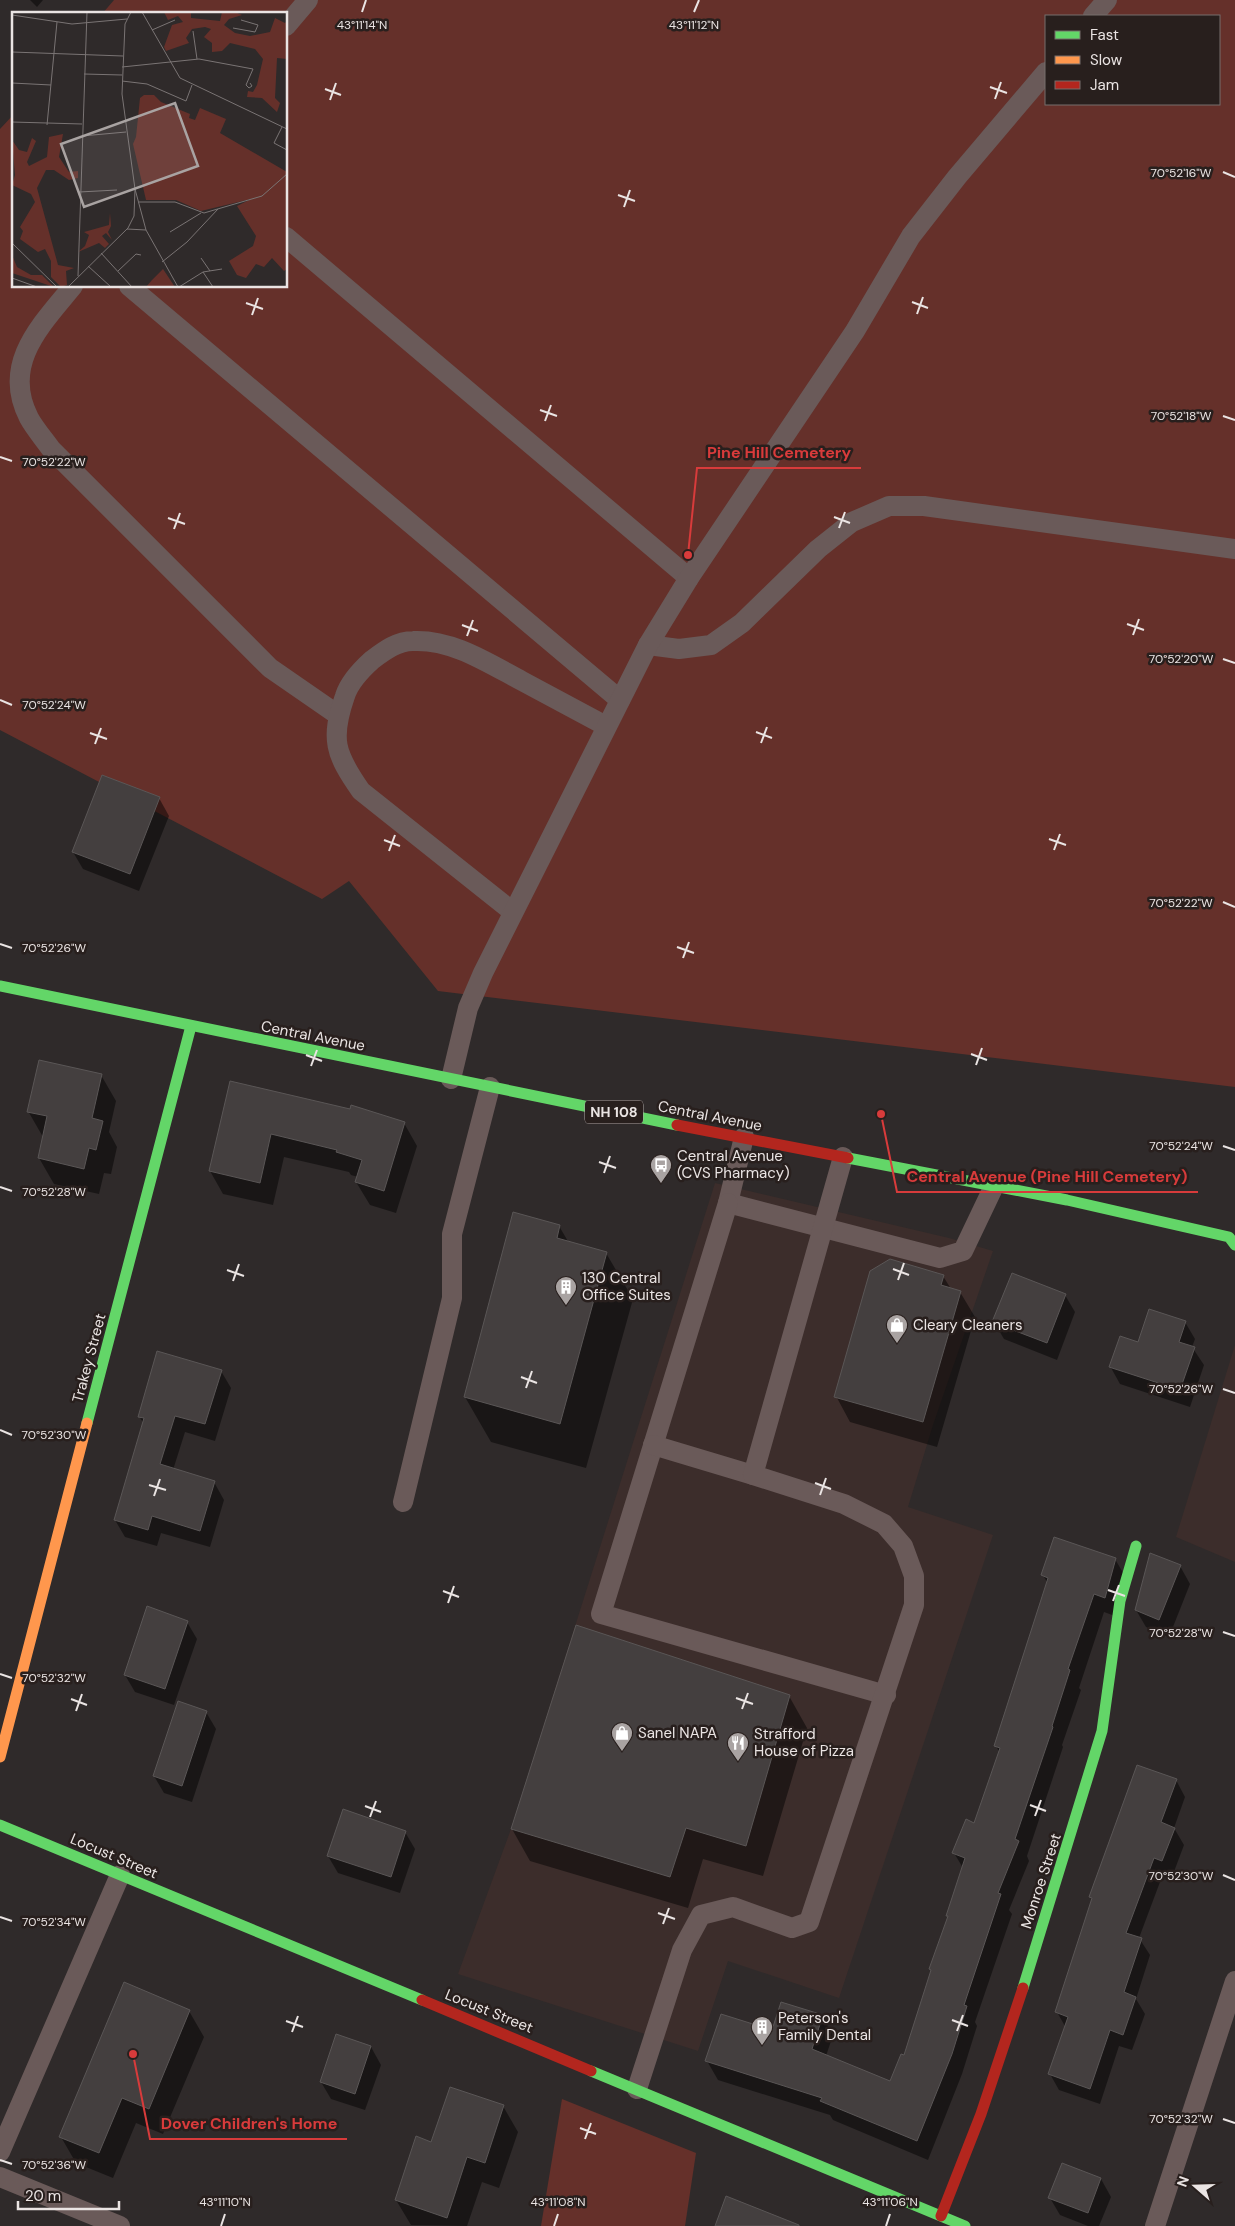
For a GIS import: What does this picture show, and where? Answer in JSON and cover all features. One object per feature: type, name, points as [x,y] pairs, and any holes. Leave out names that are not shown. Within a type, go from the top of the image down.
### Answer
[{"type":"street","name":"Central Avenue","points":[[0,986],[744,1138],[1067,1200],[1233,1239]]},
{"type":"street","name":"Trakey Street","points":[[0,1757],[191,1026]]},
{"type":"street","name":"Monroe Street","points":[[941,2216],[981,2114],[1004,2047],[1079,1811],[1102,1731],[1120,1601],[1136,1546]]},
{"type":"street","name":"Locust Street","points":[[0,1825],[965,2226]]},
{"type":"lane","points":[[288,24],[308,0]]},
{"type":"lane","points":[[1094,15],[1107,0]]},
{"type":"lane","points":[[451,1079],[468,1008],[513,912],[648,645],[689,578],[854,331],[911,236],[1045,73]]},
{"type":"lane","points":[[288,239],[689,578]]},
{"type":"lane","points":[[71,288],[31,341],[21,362],[20,388],[29,417],[52,449],[270,668],[338,715]]},
{"type":"lane","points":[[131,288],[620,700]]},
{"type":"lane","points":[[648,645],[680,649],[711,644],[742,623],[818,549],[852,522],[889,506],[924,506],[1235,549]]},
{"type":"lane","points":[[513,912],[361,791],[344,766],[335,738],[338,715],[346,691],[365,666],[388,648],[410,641],[433,641],[470,654],[606,726]]},
{"type":"lane","points":[[403,1502],[452,1298],[452,1234],[490,1087]]},
{"type":"lane","points":[[744,1138],[728,1203],[601,1614],[886,1694]]},
{"type":"lane","points":[[753,1475],[843,1157]]},
{"type":"lane","points":[[728,1203],[940,1258],[963,1250],[994,1186]]},
{"type":"lane","points":[[637,2089],[682,1950],[701,1915],[733,1907],[792,1928],[809,1922],[914,1605],[914,1576],[903,1546],[884,1524],[844,1504],[653,1445]]},
{"type":"lane","points":[[0,2152],[120,1875]]},
{"type":"lane","points":[[1155,2226],[1235,1981]]},
{"type":"lane","points":[[0,2177],[120,2226]]},
{"type":"shaded area","points":[[114,0],[1235,0],[1235,1087],[438,991],[349,881],[322,899],[0,730],[0,129],[12,116],[12,288],[288,288],[288,12],[104,12]]},
{"type":"shaded area","points":[[715,1183],[949,1238],[993,1251],[933,1425],[908,1507],[993,1535],[839,1998],[728,1961],[698,2051],[458,1974],[511,1829]]},
{"type":"shaded area","points":[[1235,1345],[1235,1562],[1176,1537]]},
{"type":"shaded area","points":[[562,2099],[696,2153],[685,2226],[541,2226]]},
{"type":"building","points":[[102,775],[160,797],[130,874],[72,852]]},
{"type":"building","points":[[39,1060],[102,1074],[92,1118],[103,1121],[96,1150],[89,1148],[84,1169],[38,1158],[47,1116],[27,1112]]},
{"type":"building","points":[[230,1081],[350,1109],[351,1105],[405,1122],[384,1191],[355,1182],[362,1160],[336,1152],[337,1150],[271,1134],[260,1183],[209,1171]]},
{"type":"building","name":"130 Central Office Suites","points":[[513,1212],[560,1225],[557,1238],[607,1252],[560,1424],[464,1397]]},
{"type":"building","name":"Cleary Cleaners","points":[[890,1259],[944,1275],[941,1285],[961,1291],[923,1422],[834,1397],[870,1271]]},
{"type":"building","points":[[1012,1273],[1066,1294],[1047,1343],[992,1322]]},
{"type":"building","points":[[1149,1309],[1186,1321],[1179,1342],[1195,1347],[1180,1390],[1109,1367],[1120,1336],[1138,1342]]},
{"type":"building","points":[[157,1351],[222,1370],[205,1424],[175,1416],[160,1464],[215,1481],[200,1531],[152,1516],[148,1530],[114,1520],[144,1418],[138,1417]]},
{"type":"building","points":[[1054,1537],[1116,1558],[1105,1598],[1094,1594],[1068,1669],[1070,1670],[1053,1727],[1015,1839],[1019,1841],[998,1893],[1001,1894],[964,2005],[967,2006],[952,2054],[917,2141],[820,2101],[822,2098],[705,2061],[721,2014],[772,2030],[781,2002],[823,2015],[812,2049],[890,2081],[901,2054],[904,2055],[931,1970],[929,1969],[948,1916],[946,1916],[965,1858],[952,1853],[966,1819],[974,1823],[1000,1748],[994,1746],[1048,1578],[1041,1575]]},
{"type":"building","points":[[1150,1553],[1181,1565],[1159,1620],[1135,1610]]},
{"type":"building","points":[[147,1606],[188,1621],[165,1689],[124,1675]]},
{"type":"building","name":"Sanel NAPA","points":[[576,1625],[790,1695],[746,1846],[686,1828],[670,1877],[511,1829]]},
{"type":"building","points":[[178,1701],[207,1711],[182,1786],[153,1776]]},
{"type":"building","points":[[1137,1765],[1177,1779],[1161,1822],[1175,1828],[1162,1861],[1154,1858],[1126,1933],[1142,1938],[1124,1992],[1136,1997],[1123,2035],[1110,2030],[1090,2089],[1048,2074],[1068,2017],[1055,2012],[1092,1898],[1089,1897]]},
{"type":"building","points":[[343,1809],[406,1831],[391,1877],[327,1856]]},
{"type":"building","points":[[124,1982],[190,2010],[149,2109],[122,2098],[99,2153],[59,2137]]},
{"type":"building","points":[[336,2034],[371,2046],[355,2094],[320,2082]]},
{"type":"building","points":[[450,2087],[504,2105],[485,2163],[467,2157],[447,2218],[395,2200],[416,2136],[431,2142]]},
{"type":"building","points":[[1062,2163],[1101,2178],[1088,2213],[1048,2198]]},
{"type":"building","points":[[726,2196],[799,2225],[799,2226],[715,2226]]},
{"type":"traffic: fast","points":[[0,986],[677,1125]]},
{"type":"traffic: fast","points":[[87,1423],[191,1026]]},
{"type":"traffic: fast","points":[[848,1158],[1067,1200],[1229,1237],[1235,1245]]},
{"type":"traffic: fast","points":[[1023,1988],[1102,1731],[1120,1601],[1136,1546]]},
{"type":"traffic: fast","points":[[0,1825],[422,2000]]},
{"type":"traffic: fast","points":[[591,2071],[965,2226]]},
{"type":"traffic: slow","points":[[0,1757],[87,1423]]},
{"type":"traffic: jam","points":[[677,1125],[848,1158]]},
{"type":"traffic: jam","points":[[941,2216],[981,2114],[1023,1988]]},
{"type":"traffic: jam","points":[[422,2000],[591,2071]]},
{"type":"place","name":"Pine Hill Cemetery","points":[[688,555]]},
{"type":"place","name":"Central Avenue (Pine Hill Cemetery)","points":[[881,1114]]},
{"type":"place","name":"Central Avenue (CVS Pharmacy)","points":[[661,1184]]},
{"type":"place","name":"130 Central Office Suites","points":[[566,1306]]},
{"type":"place","name":"Cleary Cleaners","points":[[897,1344]]},
{"type":"place","name":"Sanel NAPA","points":[[622,1752]]},
{"type":"place","name":"Strafford House of Pizza","points":[[738,1762]]},
{"type":"place","name":"Peterson's Family Dental","points":[[762,2046]]},
{"type":"place","name":"Dover Children's Home","points":[[133,2054]]}]
